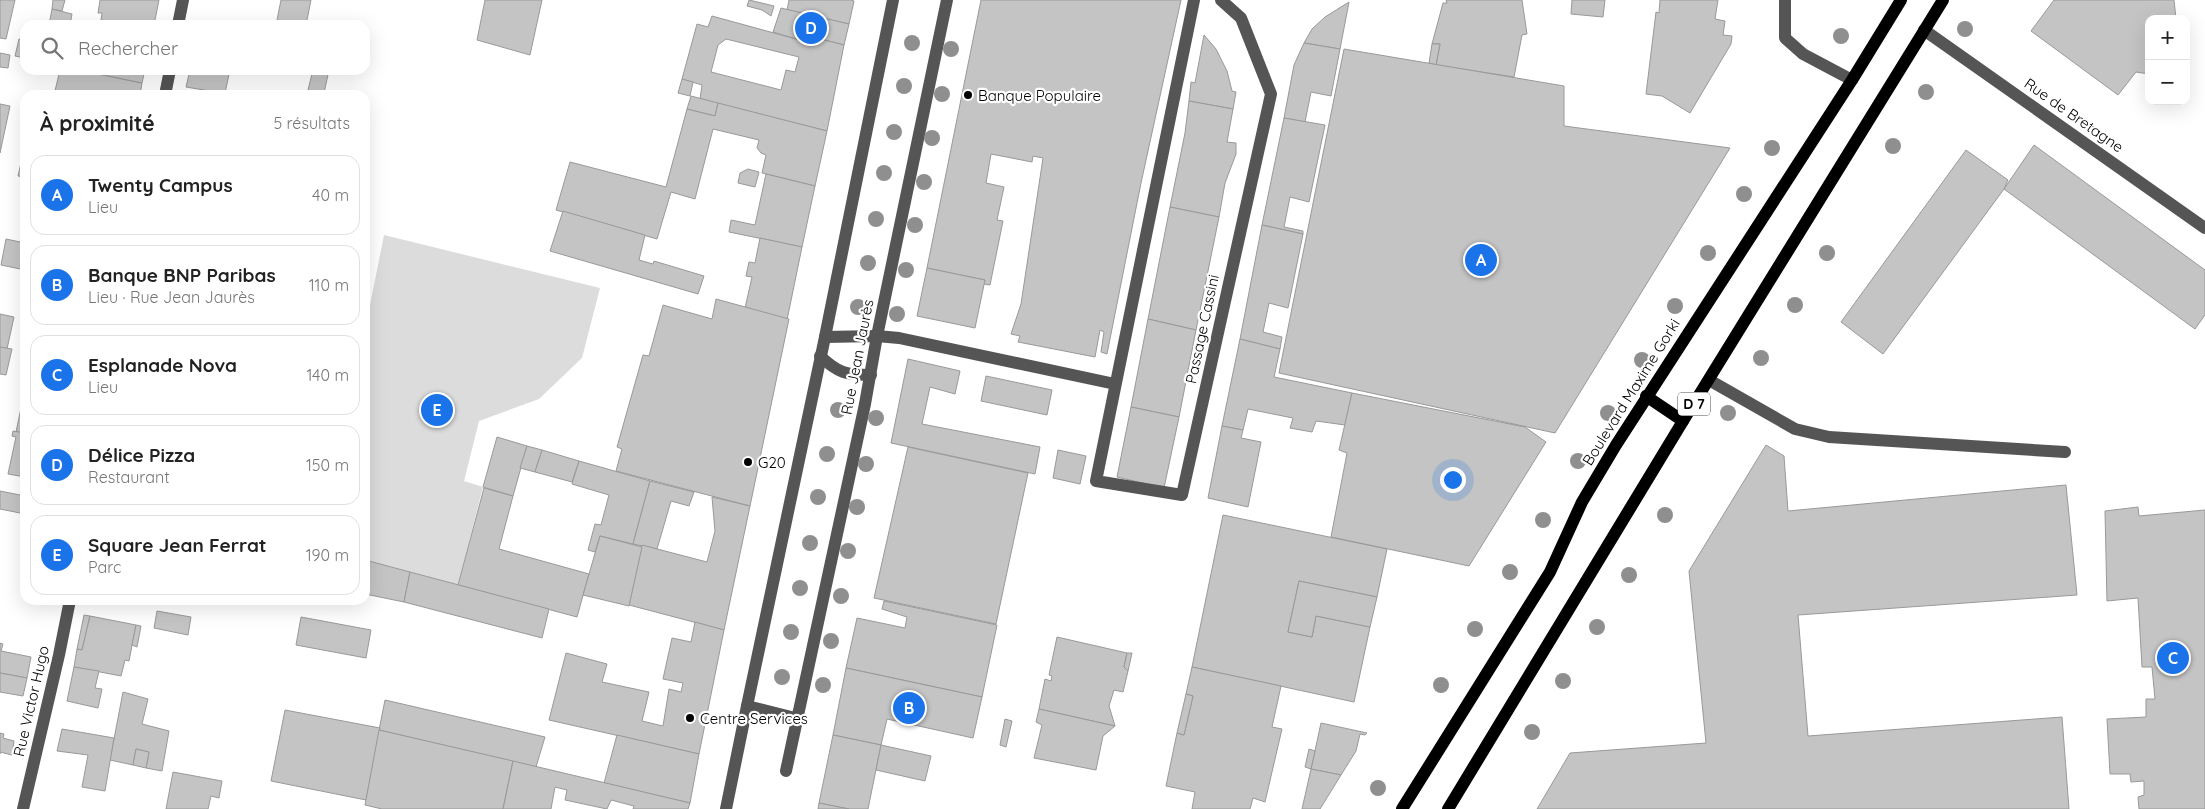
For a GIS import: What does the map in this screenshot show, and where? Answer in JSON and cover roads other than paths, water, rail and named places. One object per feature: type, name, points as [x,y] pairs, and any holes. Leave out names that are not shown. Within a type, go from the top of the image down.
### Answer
[{"type":"main road","name":"Boulevard Maxime Gorki","points":[[1402,809],[1550,572],[1582,502],[1646,396],[1852,80],[1901,0]]},
{"type":"main road","name":"D 7","points":[[1448,809],[1683,421],[1943,0]]},
{"type":"main road","points":[[1646,396],[1683,421]]},
{"type":"street","points":[[179,20],[183,0]]},
{"type":"street","points":[[726,809],[893,0]]},
{"type":"street","name":"Rue Jean Jaurès","points":[[786,771],[799,719],[947,0]]},
{"type":"street","name":"Passage Cassini","points":[[1194,0],[1096,481],[1182,495],[1271,94],[1241,18],[1221,0]]},
{"type":"street","points":[[1785,0],[1785,38],[1803,54],[1852,80]]},
{"type":"street","name":"Rue de Bretagne","points":[[1924,30],[2205,228]]},
{"type":"street","points":[[166,90],[169,75]]},
{"type":"street","points":[[824,338],[877,336],[900,338],[1115,384]]},
{"type":"street","points":[[820,356],[836,370],[858,375],[870,375]]},
{"type":"street","points":[[1709,380],[1795,429],[1829,437],[2065,452]]},
{"type":"street","name":"Rue Victor Hugo","points":[[23,809],[60,655],[69,605]]},
{"type":"street","points":[[747,706],[799,719]]},
{"type":"place","name":"Délice Pizza","points":[[811,28]]},
{"type":"place","name":"Banque Populaire","points":[[968,95]]},
{"type":"place","name":"Twenty Campus","points":[[1481,260]]},
{"type":"place","name":"Square Jean Ferrat","points":[[437,410]]},
{"type":"place","name":"G20","points":[[748,462]]},
{"type":"place","name":"Esplanade Nova","points":[[2173,658]]},
{"type":"place","name":"Banque BNP Paribas","points":[[909,708]]},
{"type":"place","name":"Centre Services","points":[[690,718]]}]
